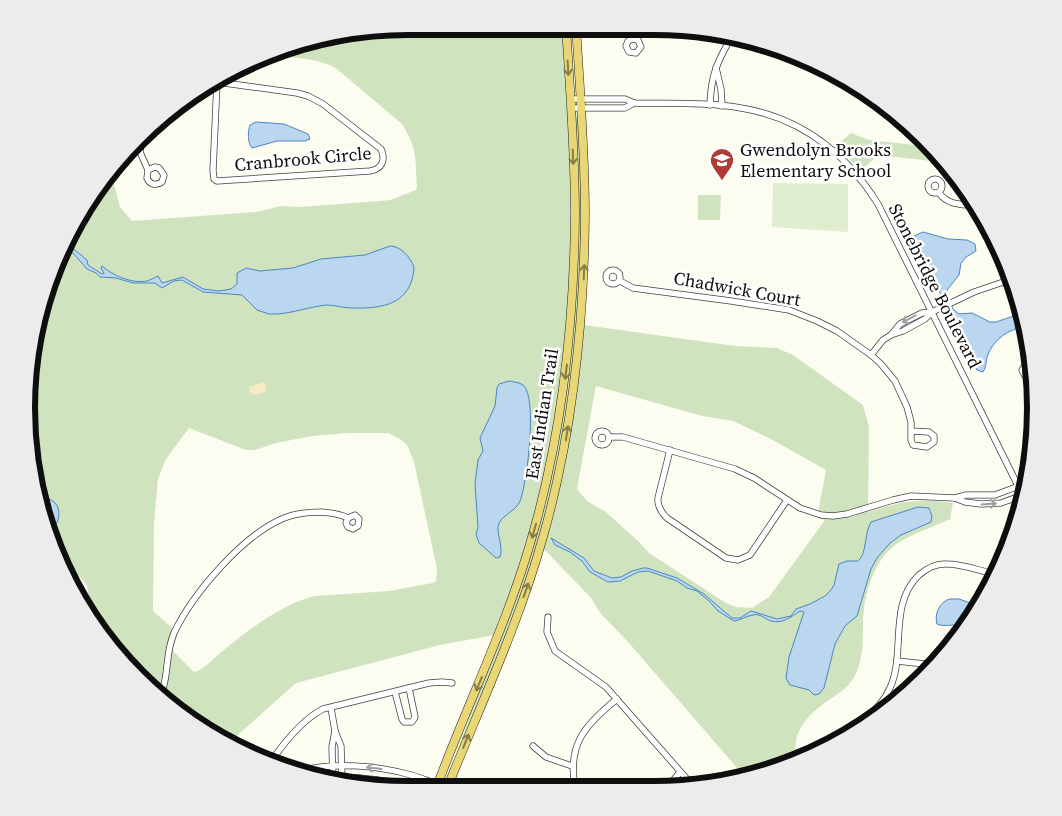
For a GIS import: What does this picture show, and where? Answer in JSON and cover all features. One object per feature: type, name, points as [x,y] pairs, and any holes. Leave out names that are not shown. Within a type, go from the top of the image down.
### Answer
[{"type":"main road","name":"East Indian Trail","points":[[444,781],[516,588],[534,531],[555,445],[565,376],[573,283],[574,206],[566,35]]},
{"type":"main road","name":"East Indian Trail","points":[[444,781],[509,638],[527,589],[546,525],[564,453],[577,361],[583,283],[585,208],[576,35]]},
{"type":"street","points":[[633,39],[634,35]]},
{"type":"street","points":[[710,105],[711,82],[729,42]]},
{"type":"street","points":[[716,68],[721,89],[722,106]]},
{"type":"street","name":"Cranbrook Circle","points":[[215,89],[212,171],[217,181],[370,171],[381,166],[383,158],[380,149],[315,99],[298,93],[224,83]]},
{"type":"street","name":"Stonebridge Boulevard","points":[[570,99],[625,99],[634,103],[710,105],[756,111],[777,118],[815,136],[834,151],[860,178],[878,204],[1019,486]]},
{"type":"street","name":"Stonebridge Boulevard","points":[[571,108],[625,108],[634,103]]},
{"type":"street","points":[[141,147],[141,158],[148,170]]},
{"type":"street","points":[[939,193],[952,203],[966,205]]},
{"type":"street","name":"Chadwick Court","points":[[620,281],[633,288],[788,310],[837,331],[871,355],[891,374],[899,386],[907,407],[911,431]]},
{"type":"street","points":[[871,355],[891,335],[925,319],[932,312],[989,286],[1005,281]]},
{"type":"street","points":[[609,437],[623,437],[736,469],[754,478],[806,511],[820,515],[834,516],[854,513],[902,497],[955,498],[973,504],[990,504],[1016,498]]},
{"type":"street","points":[[670,450],[658,498],[659,508],[667,518],[726,558],[738,560],[750,555],[787,500]]},
{"type":"street","points":[[955,498],[966,495],[995,495],[1019,486]]},
{"type":"street","points":[[163,689],[166,679],[169,646],[175,632],[202,588],[234,554],[264,529],[286,517],[309,512],[336,513],[348,518]]},
{"type":"street","points":[[880,705],[893,681],[897,661],[901,609],[909,588],[922,573],[933,566],[948,564],[989,573]]},
{"type":"street","points":[[548,616],[547,632],[555,651],[602,683],[687,779]]},
{"type":"street","points":[[897,661],[925,664]]},
{"type":"street","points":[[274,756],[286,740],[321,710],[436,682],[452,683]]},
{"type":"street","points":[[395,692],[402,719],[404,722],[412,722],[415,717],[409,688]]},
{"type":"street","points":[[574,781],[572,766],[575,750],[583,732],[598,714],[617,699]]},
{"type":"street","points":[[331,708],[341,746],[342,775]]},
{"type":"street","points":[[332,773],[332,747],[336,731]]},
{"type":"street","points":[[533,746],[546,757],[572,766]]},
{"type":"street","points":[[309,768],[360,767],[401,773],[426,781]]},
{"type":"street","points":[[673,780],[680,772]]},
{"type":"green space","points":[[408,35],[563,35],[571,218],[568,312],[564,359],[553,435],[533,522],[525,551],[495,635],[440,645],[296,683],[234,738],[181,704],[144,672],[112,635],[89,600],[87,585],[71,568],[63,551],[48,505],[38,457],[35,408],[38,359],[48,311],[63,265],[85,221],[113,180],[120,207],[132,221],[256,212],[281,206],[299,207],[390,200],[416,190],[415,154],[402,124],[337,69],[321,62],[282,57],[335,42],[359,38]],"holes":[[[189,428],[246,450],[255,450],[276,443],[312,436],[348,433],[388,433],[400,439],[407,445],[414,462],[437,569],[436,581],[389,591],[315,596],[303,600],[279,611],[256,625],[206,665],[194,672],[172,650],[178,633],[153,611],[154,523],[158,479],[166,459]]]},
{"type":"green space","points":[[577,116],[579,118],[581,175],[579,286],[569,395],[560,450],[548,505],[524,588],[504,643],[448,778],[475,700],[521,584],[543,511],[558,447],[572,342],[575,118]]},
{"type":"green space","points":[[851,133],[869,140],[919,145],[933,161],[879,155],[861,170],[836,146]]},
{"type":"green space","points":[[773,183],[848,184],[848,232],[772,227]]},
{"type":"green space","points":[[698,195],[721,195],[720,220],[698,220]]},
{"type":"green space","points":[[584,325],[735,346],[777,348],[793,355],[863,405],[869,427],[868,512],[910,502],[930,500],[953,503],[950,519],[904,539],[889,550],[882,559],[867,591],[863,614],[862,652],[857,671],[852,681],[840,693],[819,708],[804,723],[797,735],[796,753],[751,768],[742,770],[738,769],[629,643],[601,614],[591,598],[543,548],[563,466],[573,410]],"holes":[[[596,386],[702,416],[733,421],[769,438],[826,470],[817,518],[825,520],[769,597],[752,608],[736,607],[726,603],[649,553],[606,512],[587,501],[577,489]]]},
{"type":"sand","points":[[263,382],[266,384],[265,392],[255,395],[249,392],[249,387]]},
{"type":"water","points":[[256,122],[284,124],[308,134],[310,139],[305,141],[277,141],[252,148],[249,140],[249,130],[250,125]]},
{"type":"water","points":[[923,232],[948,239],[967,240],[975,244],[976,251],[966,257],[961,263],[959,275],[947,290],[947,295],[953,309],[959,314],[972,313],[990,322],[996,322],[1015,315],[1018,329],[1008,332],[997,340],[987,357],[983,372],[977,370],[954,326],[951,310],[933,282],[915,245],[914,236]]},
{"type":"water","points":[[394,246],[405,253],[410,260],[414,267],[412,279],[408,289],[394,302],[363,308],[326,305],[269,314],[257,310],[242,295],[203,292],[182,280],[174,281],[162,288],[155,283],[133,283],[116,278],[100,277],[87,269],[73,253],[68,253],[70,249],[75,250],[87,260],[88,265],[102,274],[104,273],[101,268],[102,266],[111,273],[129,280],[141,282],[158,276],[162,283],[183,277],[203,289],[219,291],[231,289],[237,284],[237,273],[246,268],[260,271],[293,268],[321,259],[365,255]]},
{"type":"water","points":[[509,381],[523,385],[527,393],[530,406],[530,441],[523,492],[518,504],[499,523],[498,531],[501,553],[500,557],[496,558],[479,543],[476,534],[478,527],[475,484],[478,460],[483,451],[480,438],[495,406],[499,384]]},
{"type":"water","points":[[46,498],[53,501],[58,509],[59,514],[55,527]]},
{"type":"water","points":[[918,507],[929,508],[932,516],[931,522],[901,535],[890,543],[877,558],[871,569],[857,616],[845,626],[835,644],[824,688],[819,694],[814,695],[809,690],[790,685],[786,678],[789,657],[804,612],[800,611],[787,619],[779,622],[771,621],[760,615],[734,621],[718,611],[697,591],[687,588],[677,581],[648,571],[638,572],[620,581],[608,582],[590,572],[582,561],[570,552],[555,545],[551,538],[584,558],[594,571],[612,578],[621,577],[632,571],[647,568],[677,578],[704,594],[732,618],[740,618],[751,611],[777,619],[791,616],[796,609],[825,596],[831,590],[839,564],[847,561],[858,561],[861,558],[871,522]]},
{"type":"water","points":[[959,599],[971,603],[957,625],[937,624],[936,616],[939,608],[946,600]]},
{"type":"place","name":"Gwendolyn Brooks Elementary School","points":[[722,181]]}]
